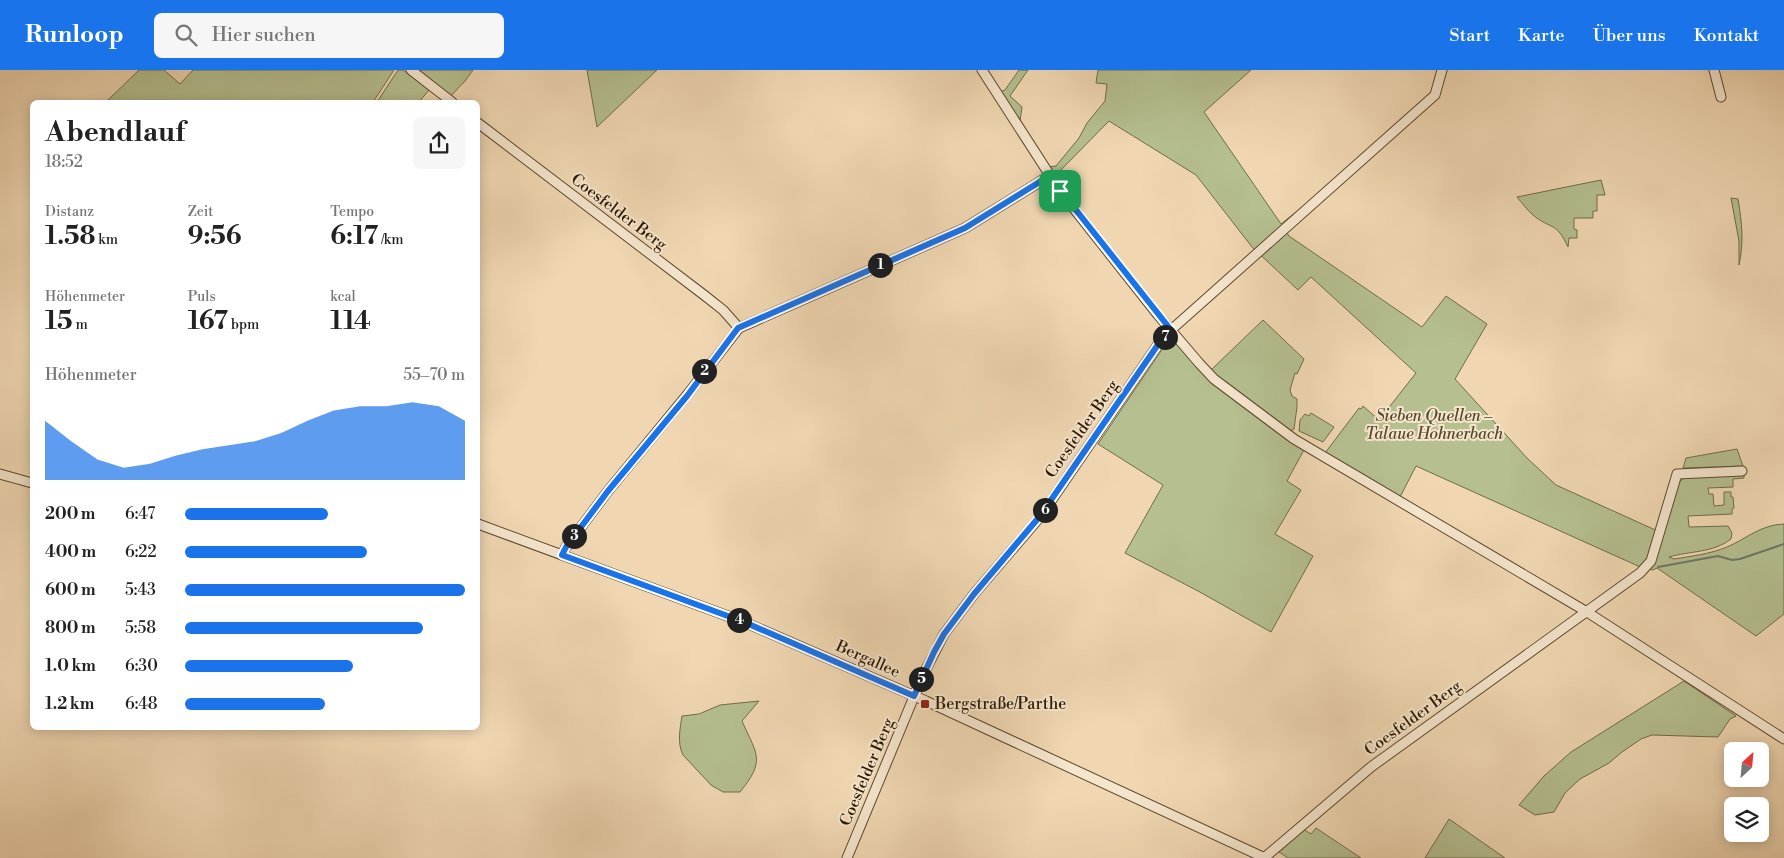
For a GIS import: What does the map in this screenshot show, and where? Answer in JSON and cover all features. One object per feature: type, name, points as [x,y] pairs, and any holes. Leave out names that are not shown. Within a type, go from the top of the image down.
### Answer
[{"type":"street","points":[[411,70],[449,100]]},
{"type":"street","points":[[982,70],[1049,176],[1171,330],[1214,379],[1294,439],[1587,612],[1784,739]]},
{"type":"street","name":"Coesfelder Berg","points":[[847,858],[934,652],[957,615],[1040,516],[1157,346],[1171,330],[1435,96],[1442,70]]},
{"type":"street","points":[[1714,70],[1721,97]]},
{"type":"street","name":"Coesfelder Berg","points":[[480,125],[704,295],[723,310],[738,328]]},
{"type":"street","points":[[562,555],[608,491],[687,396],[738,328],[965,228],[1049,176]]},
{"type":"street","name":"Coesfelder Berg","points":[[1264,858],[1371,767],[1640,573],[1651,561],[1677,474],[1742,471]]},
{"type":"street","points":[[0,474],[30,482]]},
{"type":"street","name":"Bergallee","points":[[480,525],[744,622],[914,696],[1264,858]]},
{"type":"green space","points":[[139,70],[164,70],[180,84],[193,70],[394,70],[374,100],[108,100]]},
{"type":"green space","points":[[398,70],[403,70],[429,90],[421,100],[378,100]]},
{"type":"green space","points":[[414,70],[473,70],[449,98]]},
{"type":"green space","points":[[587,70],[657,70],[597,127]]},
{"type":"green space","points":[[1019,70],[1028,70],[1010,96],[1022,107],[1020,121],[1000,92],[1005,90]]},
{"type":"green space","name":"Sieben Quellen – Talaue Hohnerbach","points":[[1098,70],[1251,70],[1204,112],[1281,224],[1331,184],[1283,226],[1289,236],[1422,327],[1446,296],[1487,324],[1455,379],[1527,458],[1556,485],[1662,533],[1677,483],[1686,477],[1744,475],[1744,478],[1733,479],[1733,487],[1708,488],[1709,494],[1713,494],[1714,506],[1724,505],[1724,492],[1731,492],[1734,508],[1732,509],[1732,514],[1688,516],[1689,527],[1728,526],[1732,533],[1731,539],[1717,547],[1669,557],[1674,559],[1714,551],[1727,547],[1761,529],[1784,524],[1784,614],[1756,636],[1657,568],[1653,570],[1638,566],[1416,466],[1399,499],[1325,453],[1359,408],[1361,409],[1363,406],[1379,420],[1416,373],[1311,277],[1298,290],[1252,247],[1196,175],[1109,121],[1055,176],[1049,167],[1056,166],[1079,138],[1087,123],[1105,101],[1107,84],[1096,83]]},
{"type":"green space","points":[[1601,180],[1605,195],[1597,195],[1597,211],[1593,211],[1593,218],[1574,218],[1574,229],[1577,230],[1577,238],[1569,238],[1568,247],[1556,229],[1539,220],[1517,197]]},
{"type":"green space","points":[[1731,198],[1738,199],[1741,216],[1742,240],[1739,265],[1739,241]]},
{"type":"green space","points":[[1263,320],[1304,359],[1297,374],[1295,373],[1290,390],[1292,396],[1297,399],[1297,407],[1294,429],[1290,431],[1219,379],[1211,370]]},
{"type":"green space","points":[[1173,337],[1214,383],[1305,448],[1287,481],[1301,490],[1275,534],[1313,556],[1271,632],[1125,553],[1163,485],[1098,444],[1169,339]]},
{"type":"green space","points":[[1311,413],[1334,427],[1323,442],[1299,431],[1300,420],[1305,414],[1309,416]]},
{"type":"green space","points":[[1737,449],[1743,466],[1683,468],[1686,458]]},
{"type":"green space","points":[[1684,681],[1736,716],[1730,719],[1718,737],[1652,735],[1641,739],[1609,763],[1580,779],[1565,793],[1554,812],[1535,815],[1519,805],[1544,776],[1571,752]]},
{"type":"green space","points":[[759,701],[742,721],[755,750],[756,764],[753,772],[740,792],[723,792],[711,785],[683,755],[680,741],[682,716],[699,714],[720,705]]},
{"type":"green space","points":[[1449,819],[1505,858],[1425,858]]},
{"type":"green space","points":[[1316,828],[1361,858],[1288,858],[1279,852],[1303,829],[1311,834]]},
{"type":"waterway","points":[[1658,567],[1718,556],[1732,560],[1740,559],[1784,544]]},
{"type":"place","name":"Bergstraße/Parthe","points":[[925,704]]},
{"type":"route","points":[[1049,176],[1060,191],[1171,330],[1157,346],[1040,516],[957,615],[934,652],[914,696],[744,622],[562,555],[608,491],[687,396],[712,360],[738,328],[965,228],[1049,176]]}]
